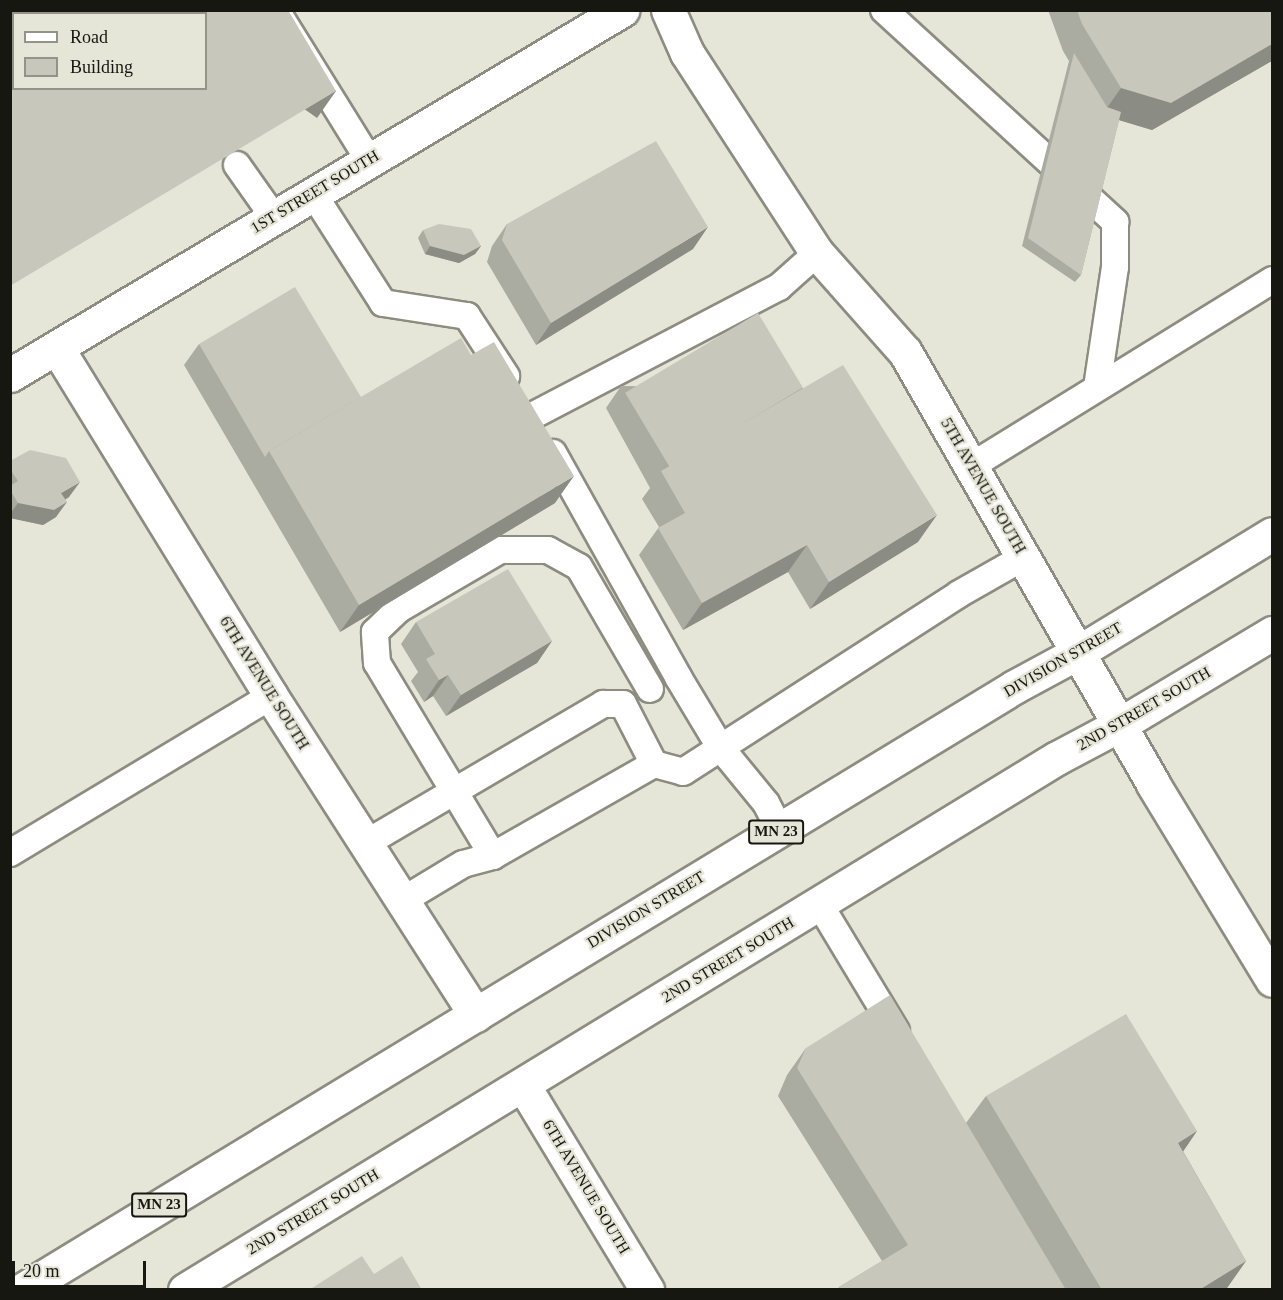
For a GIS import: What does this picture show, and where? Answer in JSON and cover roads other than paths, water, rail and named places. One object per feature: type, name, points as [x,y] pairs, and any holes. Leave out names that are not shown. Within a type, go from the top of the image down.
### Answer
[{"type":"main road","name":"1ST STREET SOUTH","points":[[10,375],[273,216],[314,195],[622,10]]},
{"type":"main road","name":"5TH AVENUE SOUTH","points":[[668,10],[687,54],[817,254],[904,352],[973,465],[1119,725],[1272,980]]},
{"type":"main road","name":"6TH AVENUE SOUTH","points":[[57,348],[271,696],[405,899],[476,1015]]},
{"type":"main road","name":"DIVISION STREET","points":[[22,1290],[1014,687],[1077,653],[1272,534]]},
{"type":"main road","name":"2ND STREET SOUTH","points":[[185,1290],[820,905],[1057,758],[1119,725],[1272,633]]},
{"type":"main road","name":"6TH AVENUE SOUTH","points":[[523,1085],[647,1290]]},
{"type":"lane","points":[[276,10],[369,160]]},
{"type":"lane","points":[[884,10],[1115,222],[1115,267],[1097,388]]},
{"type":"lane","points":[[237,165],[273,216]]},
{"type":"lane","points":[[314,195],[383,303],[467,316],[532,416],[678,677],[720,747],[766,803],[780,830]]},
{"type":"lane","points":[[532,416],[779,287],[817,254]]},
{"type":"lane","points":[[973,465],[1272,280]]},
{"type":"lane","points":[[494,856],[377,663],[375,632],[399,609],[500,550],[548,550],[579,567],[650,689]]},
{"type":"lane","points":[[405,899],[463,864],[494,856],[654,764],[683,772],[1024,557]]},
{"type":"lane","points":[[368,842],[453,789],[603,704],[623,704],[678,677]]},
{"type":"lane","points":[[10,853],[271,696]]},
{"type":"lane","points":[[623,704],[654,764]]},
{"type":"lane","points":[[820,905],[911,1054]]}]
